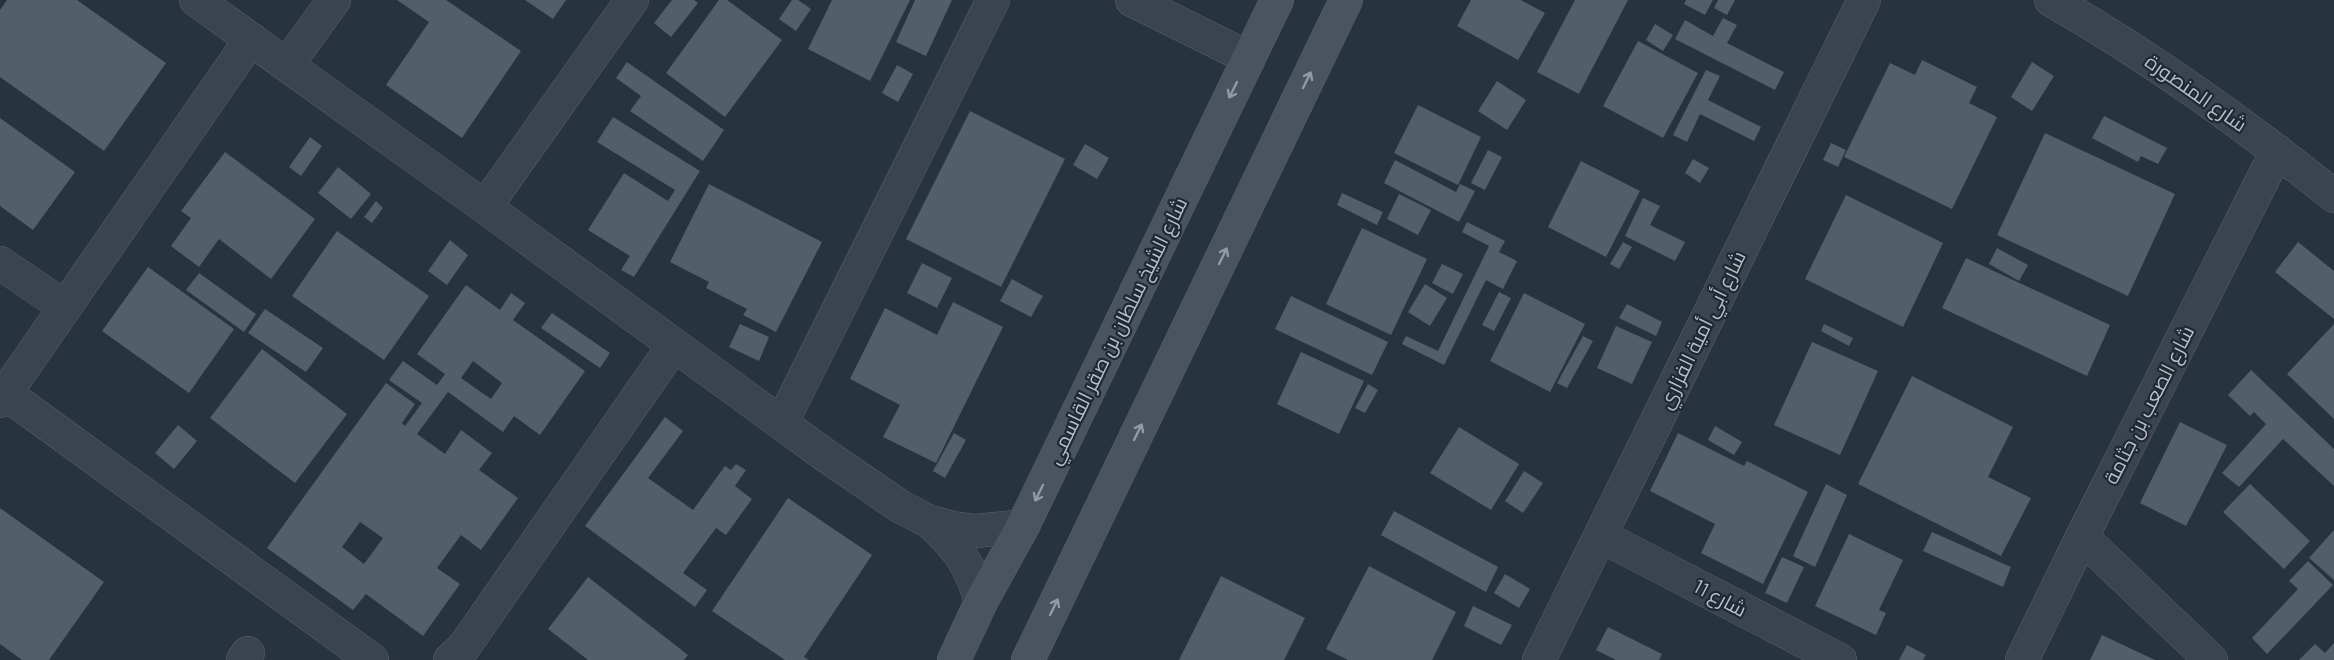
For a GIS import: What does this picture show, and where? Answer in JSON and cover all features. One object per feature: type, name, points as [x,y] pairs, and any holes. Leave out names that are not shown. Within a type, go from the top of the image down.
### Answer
[{"type":"main road","name":"شارع الشيخ سلطان بن صقر القاسمي","points":[[954,660],[981,602],[1023,526],[1277,0]]},
{"type":"main road","points":[[1028,660],[1346,0]]},
{"type":"street","points":[[196,0],[862,482],[901,507],[930,522],[953,528],[976,531],[1023,526]]},
{"type":"street","points":[[287,65],[334,0]]},
{"type":"street","points":[[485,207],[632,0]]},
{"type":"street","points":[[782,422],[993,0]]},
{"type":"street","points":[[1131,0],[1249,58]]},
{"type":"street","name":"شارع أبي أمية الفزاري","points":[[1539,660],[1864,0]]},
{"type":"street","name":"شارع المنصورة","points":[[2051,0],[2137,52],[2277,151],[2334,196]]},
{"type":"street","points":[[251,39],[2,397],[372,660]]},
{"type":"street","name":"شارع الصعب بن جثامة","points":[[2022,660],[2277,151]]},
{"type":"street","points":[[0,263],[65,307]]},
{"type":"street","points":[[450,660],[464,647],[674,345]]},
{"type":"street","points":[[930,522],[948,538],[963,557],[974,579],[981,602]]},
{"type":"street","name":"شارع 11","points":[[1601,536],[1840,660]]},
{"type":"street","points":[[2082,537],[2211,660]]},
{"type":"building","points":[[7,0],[77,0],[166,63],[104,151],[0,77],[0,10]]},
{"type":"building","points":[[397,0],[446,0],[521,51],[462,138],[386,85],[429,22]]},
{"type":"building","points":[[525,0],[566,0],[553,19]]},
{"type":"building","points":[[672,0],[694,0],[698,3],[671,37],[654,23]]},
{"type":"building","points":[[719,0],[727,0],[782,40],[725,117],[666,73]]},
{"type":"building","points":[[792,0],[798,0],[811,9],[796,31],[779,19]]},
{"type":"building","points":[[832,0],[910,0],[870,81],[808,49]]},
{"type":"building","points":[[915,0],[952,0],[926,56],[896,42]]},
{"type":"building","points":[[1471,0],[1521,0],[1545,13],[1518,60],[1457,26]]},
{"type":"building","points":[[1575,0],[1628,0],[1579,94],[1537,72]]},
{"type":"building","points":[[1686,0],[1713,0],[1705,15],[1684,4]]},
{"type":"building","points":[[1718,0],[1735,0],[1727,15],[1714,8]]},
{"type":"building","points":[[1723,18],[1737,25],[1727,43],[1784,72],[1775,90],[1675,39],[1685,20],[1713,36]]},
{"type":"building","points":[[1655,24],[1673,35],[1663,51],[1646,40]]},
{"type":"building","points":[[1638,41],[1698,73],[1663,138],[1603,106]]},
{"type":"building","points":[[1922,60],[1977,87],[1969,103],[1997,117],[1952,209],[1844,157],[1890,63],[1915,75]]},
{"type":"building","points":[[627,62],[724,130],[703,161],[630,111],[641,96],[616,78]]},
{"type":"building","points":[[2032,62],[2054,76],[2032,111],[2011,97]]},
{"type":"building","points":[[897,65],[913,74],[898,102],[882,93]]},
{"type":"building","points":[[1706,70],[1720,76],[1708,100],[1761,127],[1754,141],[1700,114],[1687,142],[1673,135]]},
{"type":"building","points":[[1497,81],[1526,100],[1507,130],[1478,111]]},
{"type":"building","points":[[1418,105],[1481,137],[1458,185],[1394,153]]},
{"type":"building","points":[[970,111],[1065,159],[1001,287],[906,239]]},
{"type":"building","points":[[2104,116],[2167,148],[2158,164],[2141,156],[2138,162],[2092,138]]},
{"type":"building","points":[[613,117],[700,171],[634,277],[621,270],[630,256],[588,230],[624,173],[668,201],[675,190],[597,142]]},
{"type":"building","points":[[0,118],[75,172],[33,230],[0,206]]},
{"type":"building","points":[[2045,133],[2175,194],[2128,296],[1997,235]]},
{"type":"building","points":[[310,137],[322,146],[301,176],[289,167]]},
{"type":"building","points":[[1831,143],[1846,150],[1838,167],[1823,160]]},
{"type":"building","points":[[1085,144],[1109,158],[1097,179],[1073,165]]},
{"type":"building","points":[[1488,150],[1502,157],[1485,190],[1471,183]]},
{"type":"building","points":[[225,152],[315,219],[271,279],[219,239],[199,267],[171,246],[191,218],[181,211]]},
{"type":"building","points":[[1693,159],[1709,168],[1700,183],[1685,173]]},
{"type":"building","points":[[1395,160],[1456,192],[1460,184],[1475,191],[1459,222],[1384,183]]},
{"type":"building","points":[[1581,161],[1640,191],[1606,257],[1548,227]]},
{"type":"building","points":[[338,167],[371,194],[351,219],[318,193]]},
{"type":"building","points":[[709,184],[822,242],[776,332],[743,315],[747,309],[706,288],[709,282],[670,262]]},
{"type":"building","points":[[1342,193],[1383,212],[1377,225],[1337,205]]},
{"type":"building","points":[[1399,194],[1431,210],[1418,235],[1387,219]]},
{"type":"building","points":[[1846,195],[1943,243],[1903,327],[1805,279]]},
{"type":"building","points":[[1643,198],[1660,206],[1650,225],[1685,242],[1675,261],[1625,236]]},
{"type":"building","points":[[376,201],[383,208],[372,223],[364,217]]},
{"type":"building","points":[[1467,222],[1505,241],[1499,252],[1517,261],[1503,289],[1486,280],[1444,365],[1402,344],[1406,336],[1438,351],[1489,246],[1462,232]]},
{"type":"building","points":[[1362,228],[1427,259],[1391,335],[1326,304]]},
{"type":"building","points":[[337,231],[429,296],[384,360],[292,296]]},
{"type":"building","points":[[450,240],[468,255],[447,285],[428,271]]},
{"type":"building","points":[[1623,242],[1632,247],[1619,269],[1610,264]]},
{"type":"building","points":[[2298,242],[2334,271],[2334,319],[2275,272]]},
{"type":"building","points":[[1997,248],[2028,265],[2019,281],[1989,264]]},
{"type":"building","points":[[1966,258],[2110,325],[2087,376],[1942,308]]},
{"type":"building","points":[[922,263],[952,278],[937,308],[907,293]]},
{"type":"building","points":[[1442,264],[1463,274],[1453,294],[1432,283]]},
{"type":"building","points":[[148,267],[234,329],[189,393],[102,331]]},
{"type":"building","points":[[199,273],[256,314],[244,332],[186,290]]},
{"type":"building","points":[[1012,279],[1043,296],[1031,317],[1000,301]]},
{"type":"building","points":[[1425,284],[1447,298],[1430,326],[1408,312]]},
{"type":"building","points":[[466,285],[500,310],[511,293],[525,303],[513,320],[585,371],[540,435],[514,416],[503,432],[448,392],[417,434],[445,454],[461,430],[492,453],[479,470],[518,498],[481,550],[461,535],[437,568],[460,584],[423,636],[366,594],[353,610],[267,548],[386,383],[415,404],[402,423],[405,426],[422,403],[389,380],[403,361],[437,385],[445,374],[417,354]],"holes":[[[473,361],[502,383],[491,399],[461,378]],[[360,522],[383,538],[364,564],[342,547]]]},
{"type":"building","points":[[1499,292],[1511,298],[1494,331],[1482,325]]},
{"type":"building","points":[[1524,293],[1585,324],[1550,392],[1490,361]]},
{"type":"building","points":[[1291,296],[1388,342],[1372,375],[1275,329]]},
{"type":"building","points":[[953,302],[1003,327],[936,463],[883,437],[900,405],[850,379],[885,308],[937,335]]},
{"type":"building","points":[[1627,304],[1662,322],[1656,336],[1619,318]]},
{"type":"building","points":[[265,309],[323,348],[306,372],[248,333]]},
{"type":"building","points":[[552,313],[610,353],[600,368],[541,328]]},
{"type":"building","points":[[740,324],[769,337],[759,361],[729,347]]},
{"type":"building","points":[[1824,324],[1853,338],[1849,346],[1821,331]]},
{"type":"building","points":[[2334,324],[2334,419],[2287,374]]},
{"type":"building","points":[[1616,326],[1652,342],[1632,384],[1597,368]]},
{"type":"building","points":[[1583,336],[1593,341],[1567,388],[1557,383]]},
{"type":"building","points":[[1812,342],[1878,371],[1840,455],[1774,425]]},
{"type":"building","points":[[262,349],[347,414],[295,483],[210,418]]},
{"type":"building","points":[[1301,352],[1364,381],[1339,434],[1277,404]]},
{"type":"building","points":[[2251,370],[2334,449],[2334,486],[2283,439],[2239,487],[2222,473],[2266,424],[2254,412],[2250,416],[2228,395]]},
{"type":"building","points":[[1912,376],[2013,427],[1988,477],[2031,498],[2001,556],[1858,484]]},
{"type":"building","points":[[1368,384],[1378,390],[1365,413],[1355,408]]},
{"type":"building","points":[[665,417],[683,431],[648,478],[693,510],[725,466],[731,470],[736,464],[746,470],[735,486],[752,499],[726,535],[716,528],[683,573],[707,590],[695,607],[585,526]]},
{"type":"building","points":[[2180,422],[2227,445],[2186,526],[2140,503]]},
{"type":"building","points":[[178,425],[197,441],[174,469],[155,453]]},
{"type":"building","points":[[1715,426],[1742,442],[1734,455],[1708,440]]},
{"type":"building","points":[[1459,427],[1519,464],[1491,510],[1430,473]]},
{"type":"building","points":[[954,433],[966,440],[945,478],[933,471]]},
{"type":"building","points":[[1678,433],[1744,466],[1747,461],[1808,492],[1763,584],[1701,553],[1715,524],[1650,491]]},
{"type":"building","points":[[1524,471],[1543,483],[1523,513],[1505,501]]},
{"type":"building","points":[[1826,484],[1847,495],[1815,567],[1793,556]]},
{"type":"building","points":[[2250,484],[2310,541],[2284,569],[2223,512]]},
{"type":"building","points":[[788,498],[872,555],[804,657],[809,660],[785,660],[712,611]]},
{"type":"building","points":[[0,508],[104,582],[49,660],[22,660],[0,644]]},
{"type":"building","points":[[1394,511],[1498,567],[1486,592],[1381,535]]},
{"type":"building","points":[[2334,530],[2334,580],[2309,558]]},
{"type":"building","points":[[1932,532],[2011,567],[2003,587],[1923,551]]},
{"type":"building","points":[[1849,534],[1903,560],[1879,610],[1886,613],[1876,635],[1815,606]]},
{"type":"building","points":[[1782,557],[1804,567],[1787,603],[1765,593]]},
{"type":"building","points":[[2308,561],[2333,585],[2267,654],[2252,638],[2298,589],[2289,581]]},
{"type":"building","points":[[1369,566],[1456,612],[1432,660],[1348,660],[1326,649]]},
{"type":"building","points":[[1505,574],[1530,589],[1519,608],[1494,593]]},
{"type":"building","points":[[1221,576],[1305,618],[1284,660],[1179,660]]},
{"type":"building","points":[[588,577],[688,655],[684,660],[588,660],[548,629]]},
{"type":"building","points":[[1473,606],[1512,625],[1501,645],[1464,626]]},
{"type":"building","points":[[1608,627],[1662,654],[1659,660],[1616,660],[1596,650]]},
{"type":"building","points":[[2102,635],[2155,660],[2090,660]]},
{"type":"building","points":[[2334,643],[2334,660],[2299,660],[2315,644],[2325,653]]},
{"type":"building","points":[[1907,645],[1926,655],[1923,660],[1899,660]]}]
